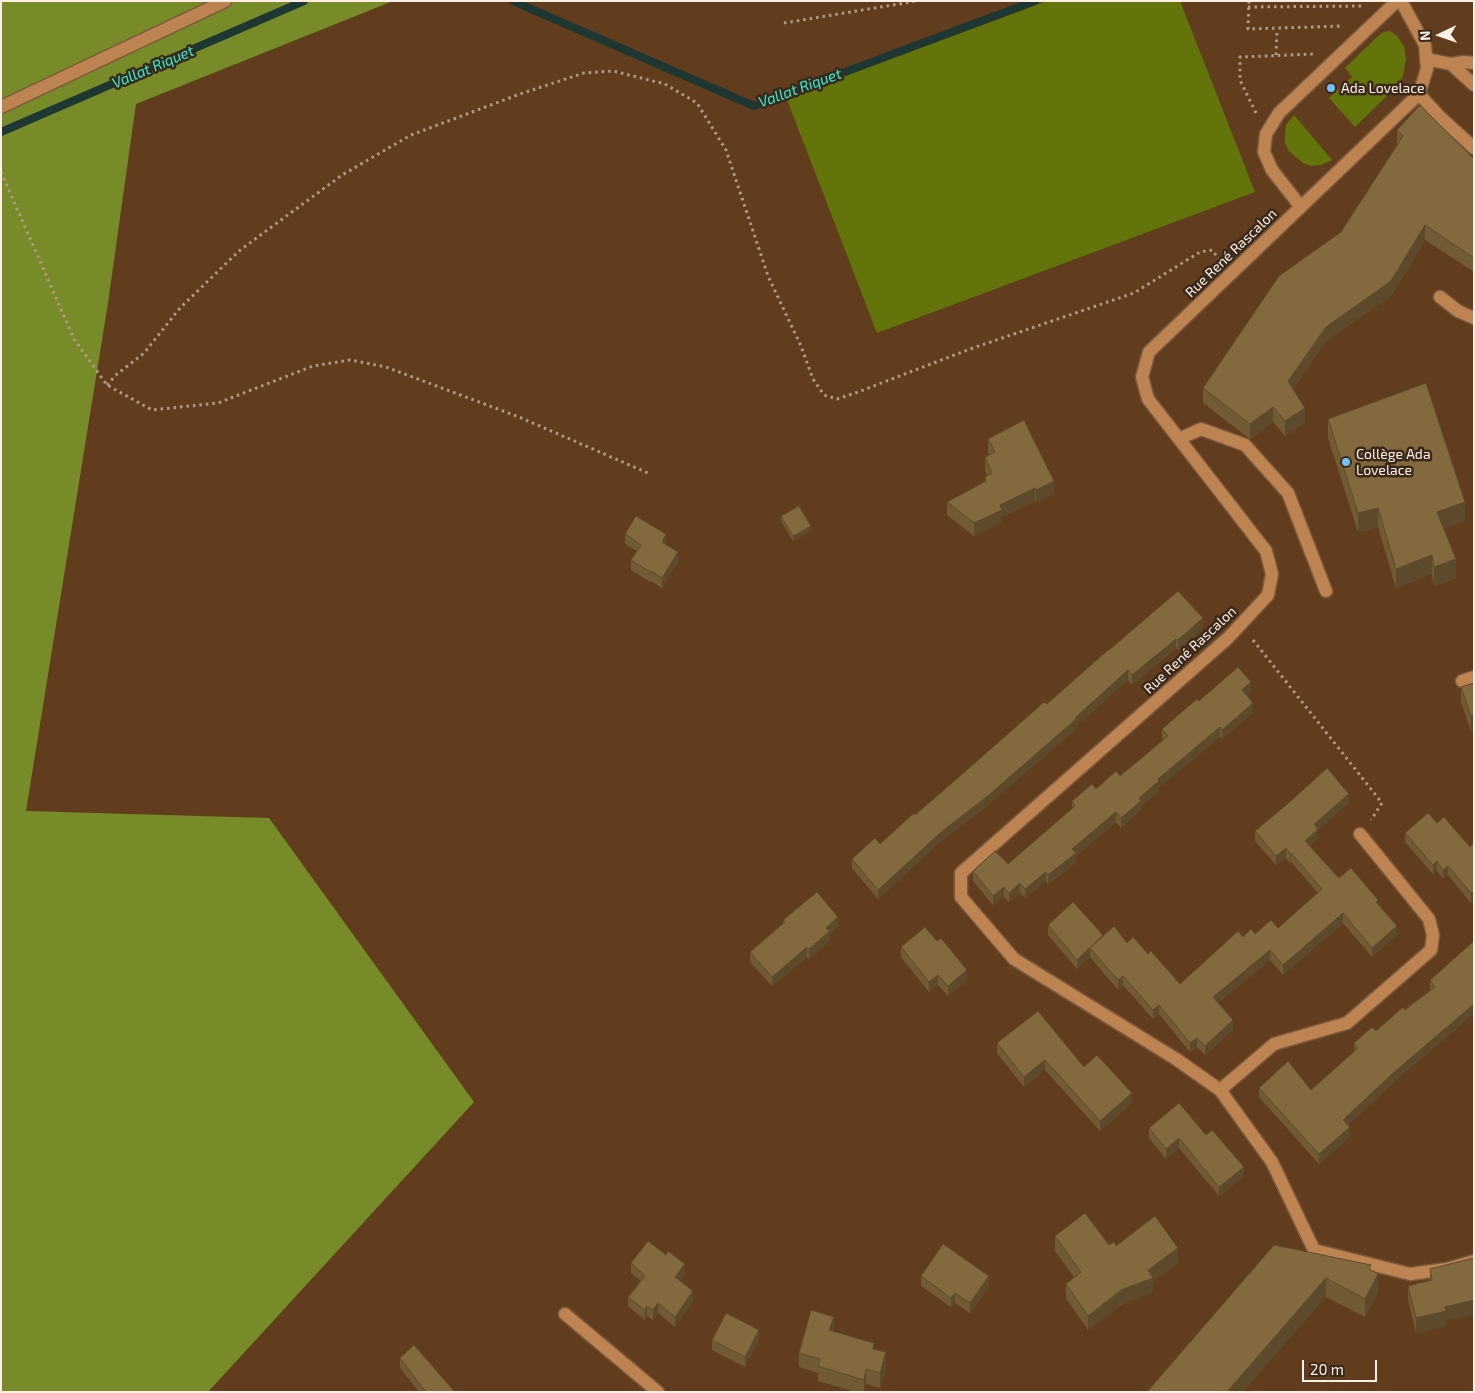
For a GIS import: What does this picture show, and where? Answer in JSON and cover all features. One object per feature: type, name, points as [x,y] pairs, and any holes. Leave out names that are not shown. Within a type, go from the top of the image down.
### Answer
[{"type":"street","points":[[1,107],[225,1]]},
{"type":"street","points":[[1301,207],[1272,170],[1264,152],[1266,134],[1279,113],[1397,3],[1425,46],[1426,69],[1420,94],[1440,117],[1474,148]]},
{"type":"street","points":[[1426,59],[1451,64],[1474,63]]},
{"type":"street","points":[[1451,64],[1474,84]]},
{"type":"street","name":"Rue René Rascalon","points":[[1420,94],[1149,352],[1142,377],[1148,399],[1266,551],[1272,574],[1268,595],[1228,638],[961,873],[961,896],[1014,959],[1176,1059],[1220,1090],[1272,1162],[1314,1250],[1410,1274],[1447,1269],[1474,1261]]},
{"type":"street","points":[[1440,297],[1458,311],[1474,318]]},
{"type":"street","points":[[1179,438],[1201,429],[1244,445],[1288,493],[1326,591]]},
{"type":"street","points":[[1220,1090],[1274,1044],[1347,1024],[1431,950],[1434,935],[1429,919],[1360,834]]},
{"type":"street","points":[[565,1314],[658,1392]]},
{"type":"path","points":[[784,23],[917,1]]},
{"type":"path","points":[[1249,1],[1248,29],[1372,25]]},
{"type":"path","points":[[1248,7],[1397,3]]},
{"type":"path","points":[[1276,28],[1276,55]]},
{"type":"path","points":[[1266,134],[1240,80],[1240,57],[1342,53]]},
{"type":"path","points":[[107,385],[144,353],[180,308],[239,251],[342,175],[412,135],[520,94],[584,73],[613,72],[665,84],[697,103],[726,150],[768,276],[801,346],[813,379],[824,396],[837,399],[970,349],[1134,293],[1200,252],[1212,250],[1231,274]]},
{"type":"path","points":[[1,172],[74,339],[107,385],[152,410],[218,403],[313,366],[350,360],[386,367],[510,413],[648,473]]},
{"type":"path","points":[[1241,625],[1382,803],[1360,834]]},
{"type":"green space","points":[[1,1],[393,1],[136,104],[108,303],[26,811],[269,818],[474,1102],[208,1392],[1,1392]]},
{"type":"green space","points":[[1047,1],[1180,1],[1255,192],[877,333],[786,97]]},
{"type":"green space","points":[[1390,31],[1397,36],[1404,46],[1406,59],[1403,76],[1397,86],[1355,127],[1329,98],[1352,77],[1345,68],[1378,36]]},
{"type":"green space","points":[[1294,115],[1332,160],[1321,165],[1311,166],[1303,163],[1289,151],[1285,143],[1286,125]]},
{"type":"building","points":[[1420,105],[1474,159],[1474,258],[1425,225],[1391,281],[1326,327],[1288,381],[1305,408],[1285,421],[1273,407],[1250,424],[1203,388],[1279,276],[1341,232],[1403,136],[1397,130]]},
{"type":"building","points":[[1426,383],[1465,502],[1437,512],[1456,559],[1434,567],[1432,555],[1396,569],[1378,508],[1358,513],[1328,419]]},
{"type":"building","points":[[1024,420],[1054,481],[1000,505],[1002,510],[974,523],[947,502],[986,481],[985,477],[992,473],[985,457],[995,452],[988,439]]},
{"type":"building","points":[[799,506],[811,526],[793,536],[781,516]]},
{"type":"building","points":[[636,516],[666,534],[662,542],[678,552],[662,578],[631,560],[641,545],[625,534]]},
{"type":"building","points":[[1178,591],[1203,618],[1178,640],[1176,639],[1132,675],[1128,670],[1076,719],[989,795],[940,833],[878,890],[852,859],[875,838],[880,844],[1044,702],[1047,704]]},
{"type":"building","points":[[1238,667],[1251,682],[1242,690],[1253,703],[1222,730],[1220,727],[1158,779],[1159,781],[1139,798],[1141,801],[1121,818],[1116,812],[1072,849],[1076,853],[1048,875],[1046,872],[1025,889],[1020,883],[1009,893],[1004,887],[993,896],[973,871],[995,851],[1008,864],[1075,806],[1072,801],[1092,784],[1096,789],[1116,771],[1120,776],[1168,736],[1162,729],[1197,699],[1199,701]]},
{"type":"building","points":[[1474,683],[1474,715],[1471,716],[1461,687]]},
{"type":"building","points":[[1327,768],[1349,794],[1314,824],[1318,829],[1305,841],[1339,878],[1351,868],[1378,900],[1376,902],[1397,926],[1372,948],[1343,913],[1283,965],[1270,950],[1213,997],[1233,1020],[1205,1046],[1197,1038],[1190,1043],[1159,1005],[1153,1010],[1123,976],[1118,980],[1090,948],[1114,926],[1127,943],[1133,937],[1148,954],[1151,951],[1180,984],[1238,931],[1243,937],[1251,929],[1255,934],[1271,920],[1278,928],[1322,889],[1286,848],[1276,856],[1255,831]]},
{"type":"building","points":[[1428,813],[1437,823],[1444,817],[1470,847],[1474,845],[1474,892],[1471,893],[1448,866],[1443,870],[1437,861],[1433,865],[1405,833]]},
{"type":"building","points":[[817,892],[838,917],[826,928],[830,931],[809,949],[807,947],[772,977],[750,952],[785,922],[783,920]]},
{"type":"building","points":[[1073,902],[1103,935],[1077,960],[1048,925]]},
{"type":"building","points":[[925,927],[937,941],[941,938],[967,970],[948,986],[938,975],[929,982],[901,947]]},
{"type":"building","points":[[1474,941],[1474,1004],[1392,1074],[1343,1120],[1350,1127],[1319,1154],[1259,1088],[1288,1061],[1311,1090],[1358,1048],[1354,1043],[1372,1027],[1376,1031],[1403,1007],[1405,1010],[1435,987],[1430,980]]},
{"type":"building","points":[[1038,1011],[1084,1067],[1097,1055],[1132,1093],[1100,1121],[1045,1060],[1024,1077],[997,1043]]},
{"type":"building","points":[[1179,1103],[1206,1135],[1212,1130],[1244,1167],[1219,1187],[1179,1138],[1166,1149],[1149,1128]]},
{"type":"building","points":[[1085,1213],[1109,1245],[1114,1242],[1116,1246],[1155,1216],[1178,1248],[1148,1270],[1153,1278],[1121,1290],[1088,1316],[1066,1284],[1081,1272],[1055,1236]]},
{"type":"building","points":[[648,1241],[666,1255],[668,1251],[685,1264],[675,1277],[693,1291],[675,1317],[658,1303],[653,1310],[647,1306],[645,1310],[628,1297],[645,1276],[631,1263]]},
{"type":"building","points":[[943,1244],[989,1276],[970,1303],[955,1293],[951,1298],[921,1276]]},
{"type":"building","points":[[1274,1245],[1371,1265],[1369,1269],[1378,1274],[1365,1299],[1326,1278],[1227,1392],[1147,1392]]},
{"type":"building","points":[[1474,1258],[1474,1300],[1445,1307],[1446,1311],[1416,1318],[1408,1286],[1432,1280],[1430,1269]]},
{"type":"building","points":[[811,1310],[834,1317],[829,1330],[874,1343],[873,1349],[886,1352],[880,1373],[866,1369],[864,1380],[818,1366],[820,1359],[799,1353]]},
{"type":"building","points":[[726,1313],[759,1330],[745,1357],[712,1340]]},
{"type":"building","points":[[414,1345],[455,1392],[427,1392],[422,1387],[400,1358]]},
{"type":"waterway","name":"Vallat Riquet","points":[[1,132],[304,1]]},
{"type":"waterway","name":"Vallat Riquet","points":[[513,1],[754,106],[1035,1]]},
{"type":"place","name":"Ada Lovelace","points":[[1331,88]]},
{"type":"place","name":"Collège Ada Lovelace","points":[[1346,462]]}]
